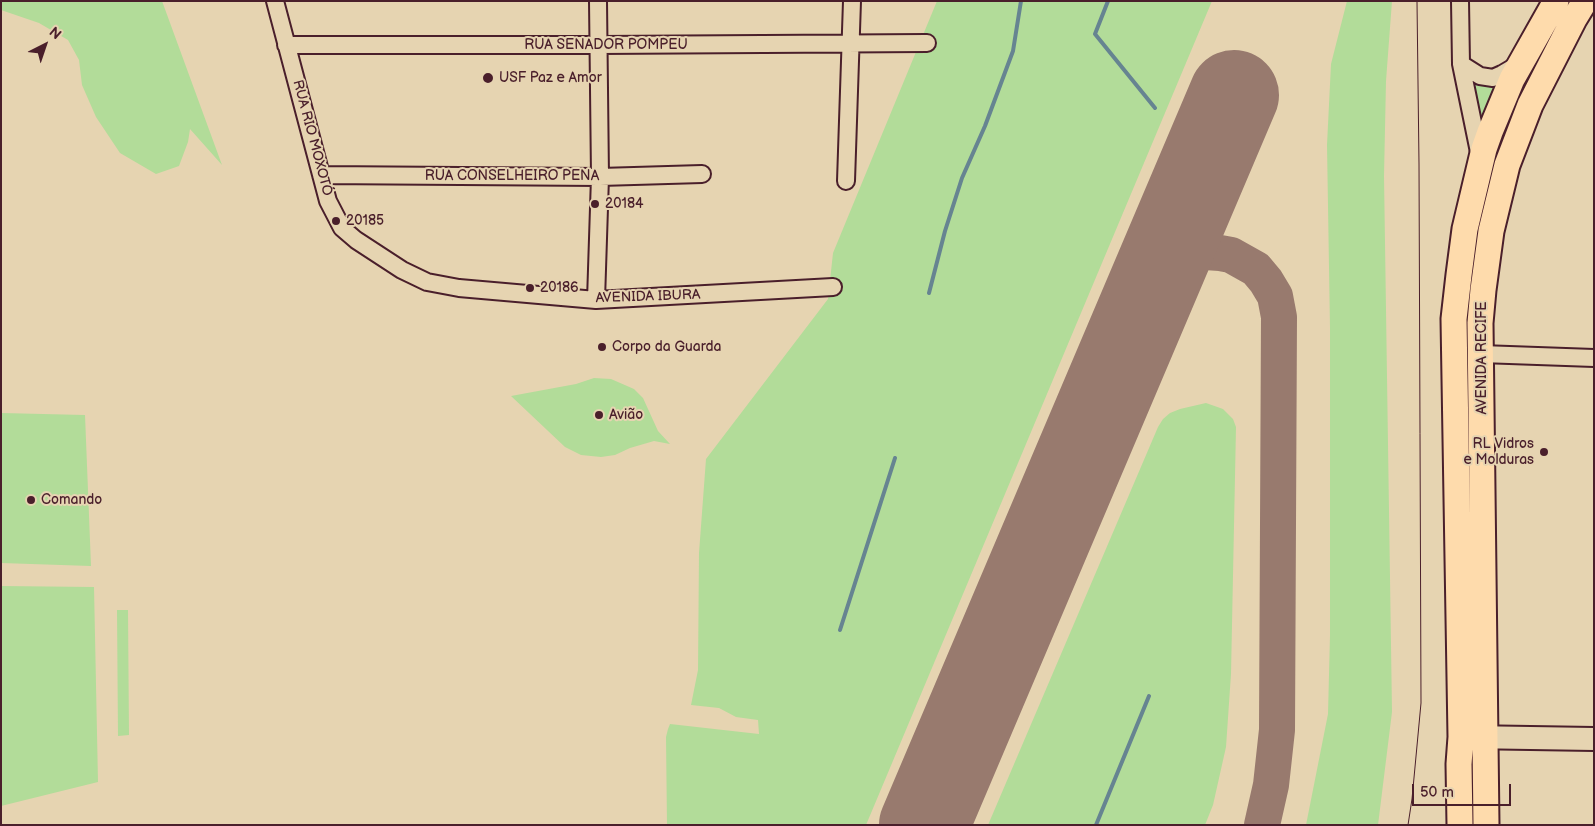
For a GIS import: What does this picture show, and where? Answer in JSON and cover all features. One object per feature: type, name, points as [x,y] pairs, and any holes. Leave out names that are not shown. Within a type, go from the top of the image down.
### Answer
[{"type":"main road","name":"AVENIDA RECIFE","points":[[1486,825],[1473,738],[1454,319],[1465,229],[1484,149],[1496,117],[1521,63],[1556,1]]},
{"type":"main road","name":"AVENIDA RECIFE","points":[[1460,825],[1459,764],[1473,738],[1481,354],[1480,323],[1491,231],[1506,165],[1530,105],[1585,1]]},
{"type":"main road","points":[[1473,738],[1566,746],[1594,739]]},
{"type":"street","name":"RUA RIO MOXOTÓ","points":[[275,1],[328,201],[342,228],[379,256]]},
{"type":"street","points":[[596,300],[600,177],[598,1]]},
{"type":"street","points":[[846,181],[852,1]]},
{"type":"street","points":[[1460,1],[1461,64],[1481,162]]},
{"type":"street","name":"RUA SENADOR POMPEU","points":[[286,45],[927,43]]},
{"type":"street","points":[[1461,64],[1480,76],[1493,78],[1521,63]]},
{"type":"street","name":"RUA CONSELHEIRO PENA","points":[[321,176],[600,177],[702,174]]},
{"type":"street","name":"AVENIDA IBURA","points":[[379,256],[402,270],[428,282],[459,288],[596,300],[833,287]]},
{"type":"street","points":[[1481,354],[1594,358]]},
{"type":"green space","points":[[1,1],[162,1],[222,165],[190,129],[188,142],[179,166],[156,174],[120,153],[96,117],[82,85],[79,60],[68,40],[39,23],[1,10]]},
{"type":"green space","points":[[937,1],[1212,1],[866,825],[667,825],[666,737],[670,724],[759,734],[758,720],[736,717],[719,708],[691,705],[698,670],[699,553],[706,459],[828,299],[833,253]]},
{"type":"green space","points":[[1347,1],[1392,1],[1386,81],[1384,176],[1392,712],[1378,825],[1306,825],[1328,714],[1330,636],[1330,328],[1327,145],[1331,64]]},
{"type":"green space","points":[[1465,70],[1509,73],[1481,148]]},
{"type":"green space","points":[[594,378],[611,379],[634,389],[643,398],[658,431],[670,444],[654,441],[630,448],[615,455],[601,457],[581,455],[565,447],[511,396],[576,384]]},
{"type":"green space","points":[[1206,403],[1223,409],[1233,419],[1236,427],[1231,674],[1226,747],[1213,805],[1205,825],[988,825],[1158,427],[1170,413]]},
{"type":"green space","points":[[1,413],[85,415],[91,566],[1,563]]},
{"type":"green space","points":[[1,586],[94,587],[98,782],[1,806]]},
{"type":"green space","points":[[117,610],[128,610],[129,735],[118,736]]},
{"type":"waterway","points":[[929,293],[945,231],[962,178],[985,126],[1013,51],[1021,1]]},
{"type":"waterway","points":[[1108,1],[1095,34],[1155,108]]},
{"type":"waterway","points":[[840,630],[895,458]]},
{"type":"waterway","points":[[1096,825],[1149,696]]},
{"type":"taxiway","points":[[1147,299],[1162,276],[1176,262],[1194,254],[1205,252],[1231,255],[1256,269],[1275,296],[1279,317],[1277,730],[1271,785],[1262,825]]},
{"type":"runway","points":[[924,825],[1234,95]]},
{"type":"tram line","points":[[1408,825],[1421,703],[1417,1]]},
{"type":"place","name":"USF Paz e Amor","points":[[488,78]]},
{"type":"place","name":"20184","points":[[595,204]]},
{"type":"place","name":"20185","points":[[336,221]]},
{"type":"place","name":"20186","points":[[530,288]]},
{"type":"place","name":"Corpo da Guarda","points":[[602,347]]},
{"type":"place","name":"Avião","points":[[599,415]]},
{"type":"place","name":"RL Vidros e Molduras","points":[[1544,452]]},
{"type":"place","name":"Comando","points":[[31,500]]}]
